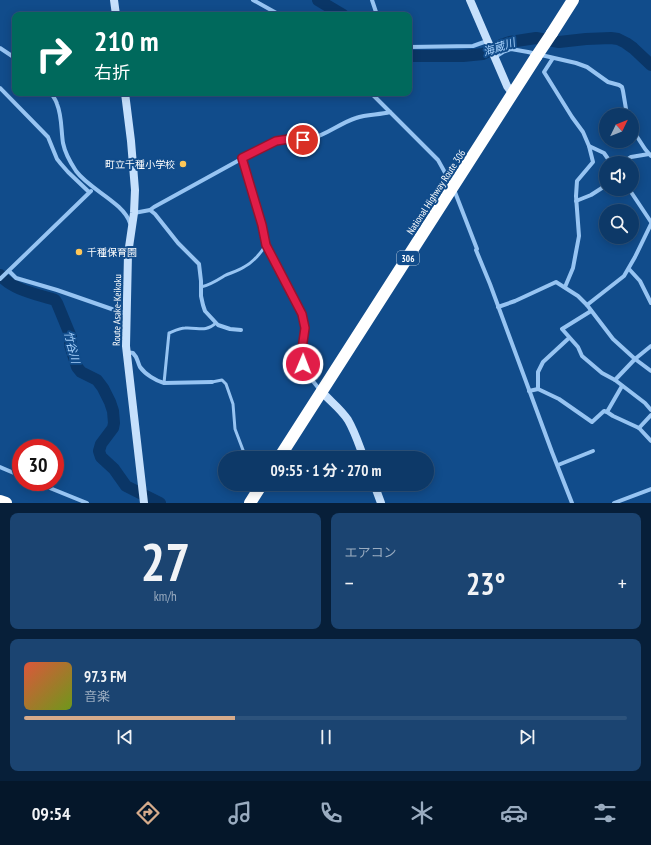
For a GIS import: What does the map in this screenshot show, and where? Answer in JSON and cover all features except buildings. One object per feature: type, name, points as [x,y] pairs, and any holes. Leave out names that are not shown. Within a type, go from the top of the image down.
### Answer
[{"type":"highway","name":"National Highway Route 306","points":[[284,451],[573,0]]},
{"type":"highway","points":[[250,503],[257,491]]},
{"type":"highway","points":[[0,501],[6,503]]},
{"type":"main road","points":[[114,0],[116,12]]},
{"type":"main road","points":[[470,0],[507,86],[513,94]]},
{"type":"main road","name":"Route Asake-Keikoku","points":[[125,96],[135,190],[134,213],[128,254],[126,352],[144,503]]},
{"type":"main road","points":[[322,392],[347,419],[356,436],[361,451]]},
{"type":"main road","points":[[377,491],[381,503]]},
{"type":"street","points":[[253,0],[275,12]]},
{"type":"street","points":[[372,0],[375,12]]},
{"type":"street","points":[[412,47],[473,46],[488,42]]},
{"type":"street","points":[[0,48],[12,56]]},
{"type":"street","points":[[494,56],[511,49],[576,63],[587,67],[608,82],[619,85],[622,88],[626,108]]},
{"type":"street","points":[[553,58],[544,72],[583,132],[594,162],[577,181],[576,201],[579,236],[573,268],[565,287]]},
{"type":"street","points":[[0,88],[48,137],[57,159],[89,192]]},
{"type":"street","points":[[53,96],[58,105],[63,142],[68,158],[76,171],[125,213],[132,228]]},
{"type":"street","points":[[374,96],[438,160],[454,187],[476,250],[572,503]]},
{"type":"street","points":[[134,213],[150,210],[154,206],[276,141],[289,139],[309,139],[355,118],[390,112]]},
{"type":"street","points":[[639,141],[650,155]]},
{"type":"street","points":[[589,146],[604,153],[606,156]]},
{"type":"street","points":[[639,156],[650,155]]},
{"type":"street","points":[[242,158],[262,225],[266,245],[302,314],[305,328],[302,349],[303,364],[308,375],[322,392]]},
{"type":"street","points":[[0,279],[94,188]]},
{"type":"street","points":[[576,201],[599,190]]},
{"type":"street","points":[[587,305],[624,276],[651,223],[634,196]]},
{"type":"street","points":[[150,210],[156,214],[178,243],[199,264],[201,296],[205,311],[218,325],[230,329],[241,330]]},
{"type":"street","points":[[628,269],[640,281],[651,304]]},
{"type":"street","points":[[9,271],[16,278],[57,290],[126,314]]},
{"type":"street","points":[[498,307],[515,301],[556,282],[578,296],[587,305],[613,339],[651,371]]},
{"type":"street","points":[[591,311],[562,329],[578,347],[582,356],[602,373],[615,380],[646,403],[651,410]]},
{"type":"street","points":[[538,389],[538,372],[543,362],[569,338]]},
{"type":"street","points":[[615,380],[635,359],[651,346]]},
{"type":"street","points":[[126,352],[133,353],[137,357],[140,366],[145,373],[159,382],[212,382]]},
{"type":"street","points":[[607,412],[622,386]]},
{"type":"street","points":[[529,391],[538,389],[558,399],[592,422],[604,411],[607,412],[639,428],[651,441]]},
{"type":"street","points":[[639,428],[651,415]]},
{"type":"street","points":[[558,465],[593,451]]},
{"type":"street","points":[[0,467],[12,472]]},
{"type":"street","points":[[614,503],[651,489]]},
{"type":"street","points":[[57,491],[87,503]]},
{"type":"lane","points":[[201,287],[208,286],[225,275],[244,267],[261,252],[266,245]]},
{"type":"lane","points":[[164,383],[169,333],[184,328],[207,328],[216,323]]},
{"type":"lane","points":[[212,382],[222,380],[226,384],[233,404],[235,428],[243,451]]},
{"type":"waterway","name":"海蔵川","points":[[318,0],[338,12]]},
{"type":"waterway","name":"海蔵川","points":[[412,56],[463,56],[483,54],[510,42],[536,38],[559,42],[611,38],[618,39],[626,43],[651,65]]},
{"type":"waterway","name":"竹谷川","points":[[0,275],[18,288],[55,300],[71,337],[70,345],[77,367],[81,372],[97,380],[103,388],[113,411],[113,428],[101,444],[99,451],[101,457],[114,469],[126,486],[160,503]]},
{"type":"place","name":"町立千種小学校","points":[[183,164]]},
{"type":"place","name":"千種保育園","points":[[79,252]]},
{"type":"route","points":[[303,140],[289,139],[276,141],[242,158],[262,225],[266,245],[302,314],[305,328],[302,349],[303,364]]}]
